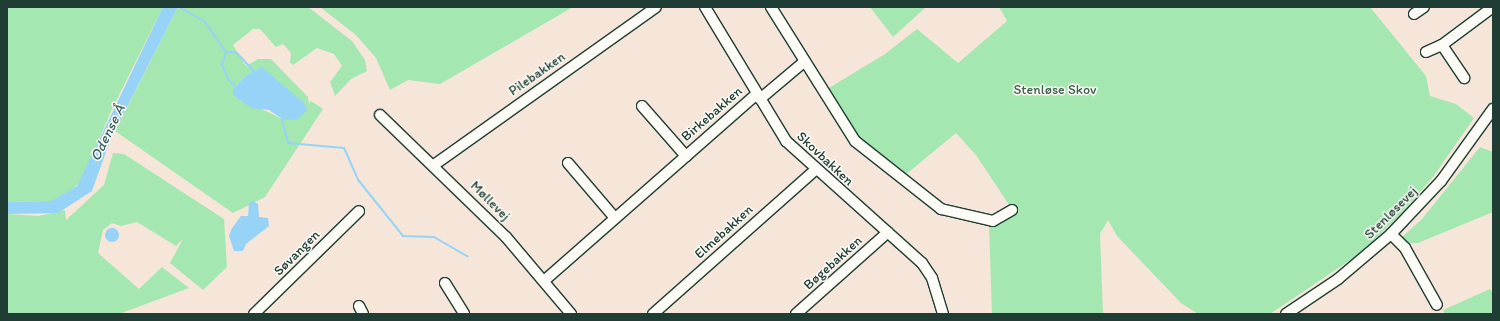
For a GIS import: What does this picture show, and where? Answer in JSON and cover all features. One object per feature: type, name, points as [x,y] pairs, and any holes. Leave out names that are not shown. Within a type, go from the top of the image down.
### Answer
[{"type":"street","name":"Pilebakken","points":[[434,165],[656,7]]},
{"type":"street","name":"Skovbakken","points":[[705,7],[786,142],[814,171],[888,232],[932,278],[943,314]]},
{"type":"street","points":[[771,7],[804,62],[855,141],[941,208],[993,220],[1012,210]]},
{"type":"street","points":[[1414,14],[1424,7]]},
{"type":"street","points":[[1426,52],[1442,45],[1493,7]]},
{"type":"street","points":[[1442,45],[1464,78]]},
{"type":"street","name":"Birkebakken","points":[[545,280],[686,156],[758,96],[804,62]]},
{"type":"street","name":"Birkebakken","points":[[642,106],[686,156]]},
{"type":"street","name":"Stenløsevej","points":[[1286,314],[1344,274],[1391,234],[1441,181],[1493,110]]},
{"type":"street","name":"Møllevej","points":[[380,115],[434,165],[545,280],[571,314]]},
{"type":"street","points":[[568,163],[615,218]]},
{"type":"street","name":"Elmebakken","points":[[653,314],[814,171]]},
{"type":"street","name":"Søvangen","points":[[259,312],[359,211]]},
{"type":"street","name":"Bøgebakken","points":[[796,314],[888,232]]},
{"type":"street","points":[[1391,234],[1405,248],[1437,306]]},
{"type":"street","points":[[445,283],[464,314]]},
{"type":"green space","points":[[7,7],[163,7],[111,111],[83,178],[70,192],[51,201],[7,202]]},
{"type":"green space","points":[[178,7],[308,7],[352,41],[365,60],[367,71],[351,79],[335,96],[330,82],[342,66],[334,54],[317,48],[293,65],[290,62],[291,53],[283,44],[276,47],[260,29],[253,29],[233,45],[246,66],[258,59],[271,59],[308,97],[309,104],[311,101],[323,109],[265,197],[233,213],[115,131]],"holes":[[[262,67],[282,119],[233,95],[233,89],[245,76]]]},
{"type":"green space","points":[[320,7],[573,7],[440,84],[408,80],[390,90],[376,58],[356,35]]},
{"type":"green space","points":[[870,7],[926,7],[893,37]]},
{"type":"green space","name":"Stenløse Skov","points":[[999,7],[1370,7],[1426,76],[1430,96],[1456,104],[1474,118],[1433,177],[1400,215],[1362,252],[1270,314],[1198,314],[1181,303],[1117,236],[1108,220],[1100,234],[1103,314],[992,314],[989,225],[1013,211],[976,155],[956,133],[904,176],[857,140],[824,91],[885,54],[917,29],[958,63],[1007,21]]},
{"type":"green space","points":[[1480,147],[1493,152],[1493,212],[1418,243],[1404,243],[1401,238],[1422,219]]},
{"type":"green space","points":[[113,153],[124,154],[224,219],[227,267],[203,290],[170,263],[183,239],[176,246],[137,222],[121,226],[112,223],[103,230],[98,253],[139,289],[162,267],[189,288],[119,314],[7,314],[7,214],[39,216],[65,210],[66,220],[104,185]]},
{"type":"green space","points":[[1490,289],[1493,292],[1493,314],[1445,314],[1443,310]]},
{"type":"water","name":"Odense Å","points":[[163,7],[178,7],[111,138],[92,191],[58,213],[7,214],[7,202],[51,201],[77,186]]},
{"type":"water","points":[[262,67],[305,104],[307,110],[296,120],[282,119],[269,110],[251,108],[233,95],[233,89],[245,76]]},
{"type":"water","points":[[253,201],[258,204],[259,217],[268,218],[269,226],[246,244],[243,251],[234,251],[229,236],[232,228],[241,216],[248,216],[249,203]]},
{"type":"water","points":[[112,228],[117,230],[119,235],[117,240],[112,242],[107,240],[105,235],[107,230]]},
{"type":"waterway","points":[[179,7],[205,22],[226,52],[222,65],[230,82],[236,86]]},
{"type":"waterway","points":[[227,52],[237,53],[254,71]]},
{"type":"waterway","points":[[282,119],[288,143],[344,148],[359,181],[403,236],[434,237],[468,257]]}]
